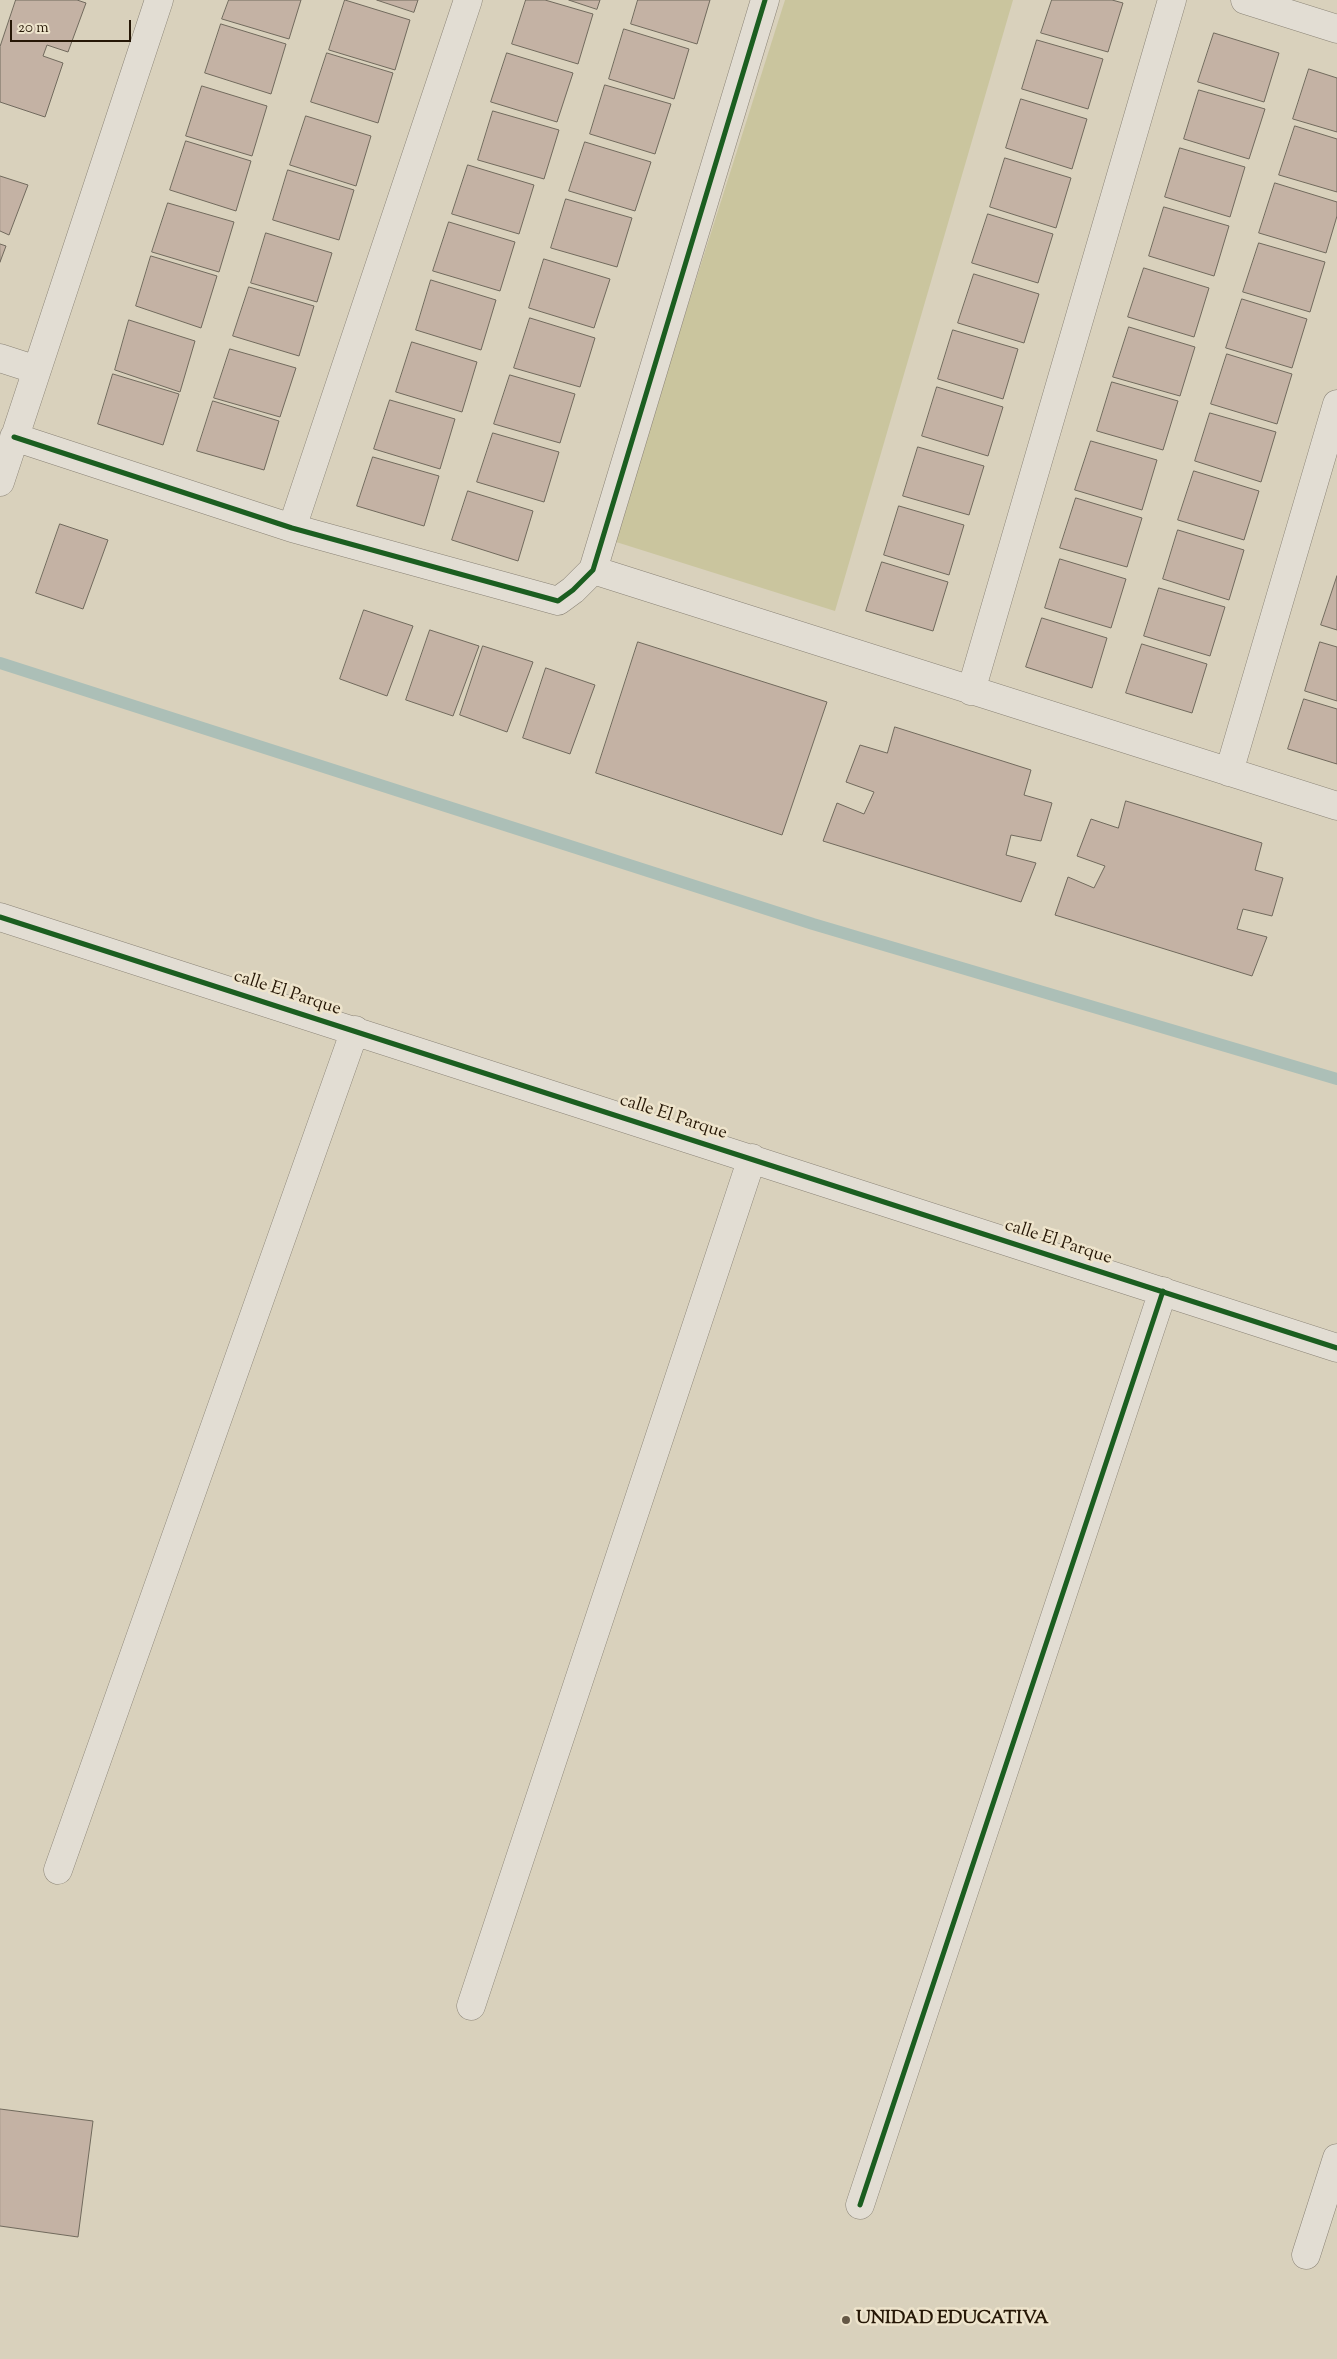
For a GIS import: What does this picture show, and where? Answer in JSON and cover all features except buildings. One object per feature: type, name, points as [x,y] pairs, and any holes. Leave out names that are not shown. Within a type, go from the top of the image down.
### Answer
[{"type":"street","points":[[0,482],[159,0]]},
{"type":"street","points":[[292,528],[468,0]]},
{"type":"street","points":[[14,437],[292,528],[558,601],[573,590],[593,570],[765,0]]},
{"type":"street","points":[[971,691],[1172,0]]},
{"type":"street","points":[[1245,0],[1337,29]]},
{"type":"street","points":[[0,358],[37,370]]},
{"type":"street","points":[[1229,772],[1337,404]]},
{"type":"street","points":[[593,570],[1337,806]]},
{"type":"street","name":"calle El Parque","points":[[0,917],[1337,1348]]},
{"type":"street","points":[[58,1870],[354,1030]]},
{"type":"street","points":[[471,2006],[752,1158]]},
{"type":"street","points":[[860,2205],[1163,1291]]},
{"type":"street","points":[[1306,2255],[1337,2158]]},
{"type":"shaded area","points":[[785,0],[1013,0],[835,611],[613,541]]},
{"type":"waterway","points":[[0,663],[813,924],[1337,1079]]},
{"type":"cycle path","points":[[14,437],[292,528],[558,601],[573,590],[593,570],[765,0]]},
{"type":"cycle path","points":[[0,917],[1337,1348]]},
{"type":"cycle path","points":[[860,2205],[1163,1291]]},
{"type":"place","name":"UNIDAD EDUCATIVA","points":[[846,2320]]}]
